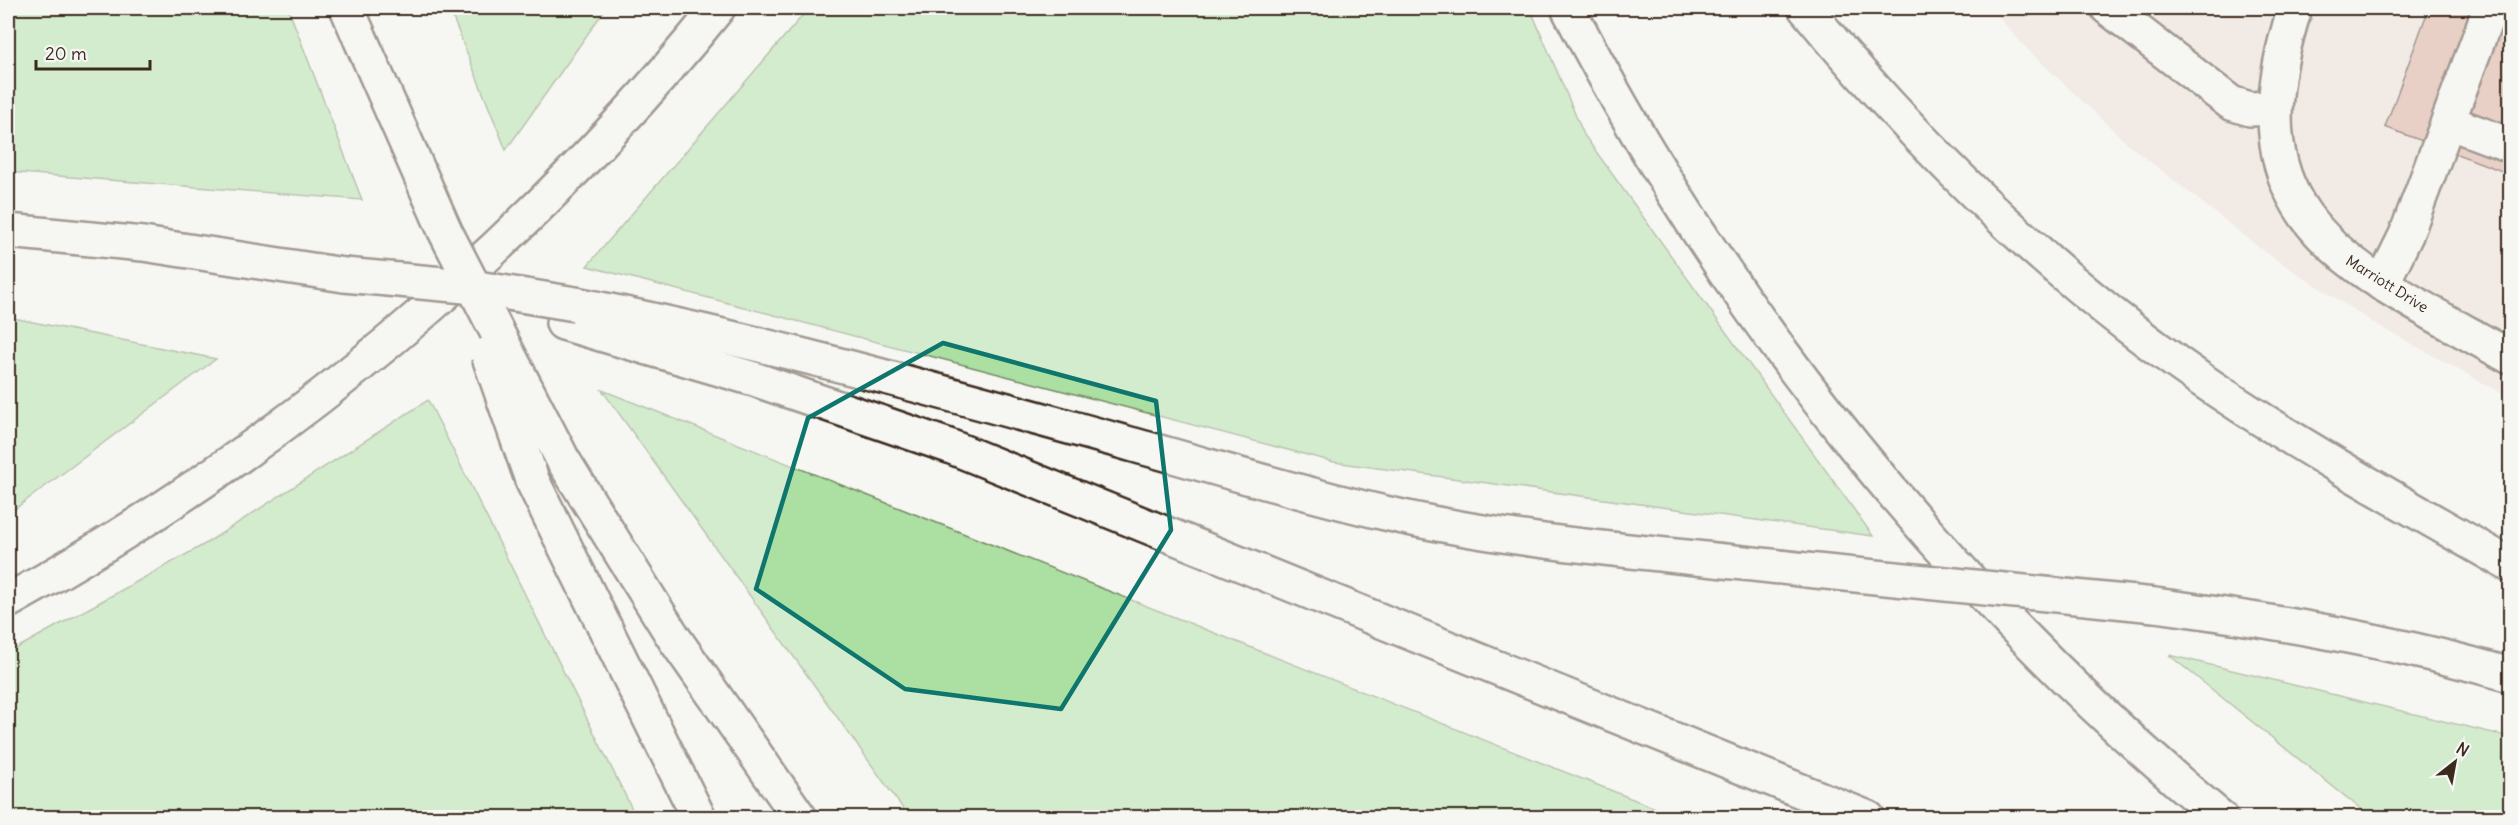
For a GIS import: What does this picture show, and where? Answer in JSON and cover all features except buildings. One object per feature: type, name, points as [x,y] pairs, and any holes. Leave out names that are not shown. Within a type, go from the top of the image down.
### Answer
[{"type":"main road","points":[[347,8],[445,231],[563,460],[674,638],[800,818]]},
{"type":"main road","points":[[8,601],[74,564],[193,488],[307,408],[364,364],[466,275],[568,176],[619,123],[718,8]]},
{"type":"main road","points":[[1568,8],[1627,115],[1700,234],[1777,347],[1864,459],[2001,614],[2102,712],[2221,818]]},
{"type":"main road","points":[[1805,8],[1925,146],[1999,218],[2077,286],[2182,366],[2239,405],[2511,565]]},
{"type":"main road","name":"Marriott Drive","points":[[2295,8],[2280,58],[2274,108],[2278,149],[2299,206],[2323,238],[2351,263],[2382,284],[2511,357]]},
{"type":"main road","points":[[2382,284],[2406,235],[2490,8]]},
{"type":"main road","points":[[2123,12],[2231,103],[2250,109],[2274,108]]},
{"type":"main road","points":[[2448,122],[2511,145]]},
{"type":"main road","points":[[8,231],[142,244],[569,313],[698,330],[869,372],[1345,504],[1406,518],[1551,542],[2241,616],[2380,642],[2511,675]]},
{"type":"main road","points":[[445,231],[532,480],[699,818]]},
{"type":"main road","points":[[569,313],[949,446],[1868,818]]},
{"type":"highlighted area","points":[[943,343],[1156,401],[1171,530],[1061,709],[905,689],[756,589],[808,418]]},
{"type":"shaded area","points":[[1990,8],[2510,8],[2510,398],[2372,322],[2265,252],[2130,146],[2027,49]]},
{"type":"green space","points":[[8,8],[288,8],[362,200],[8,172]]},
{"type":"green space","points":[[449,8],[606,8],[506,150]]},
{"type":"green space","points":[[809,8],[1530,8],[1584,135],[1873,536],[1334,462],[587,266]]},
{"type":"green space","points":[[8,317],[216,359],[8,514]]},
{"type":"green space","points":[[602,390],[1678,817],[909,817]]},
{"type":"green space","points":[[428,400],[636,817],[8,817],[8,653],[205,544]]},
{"type":"green space","points":[[2169,655],[2510,737],[2510,817],[2371,817]]}]
